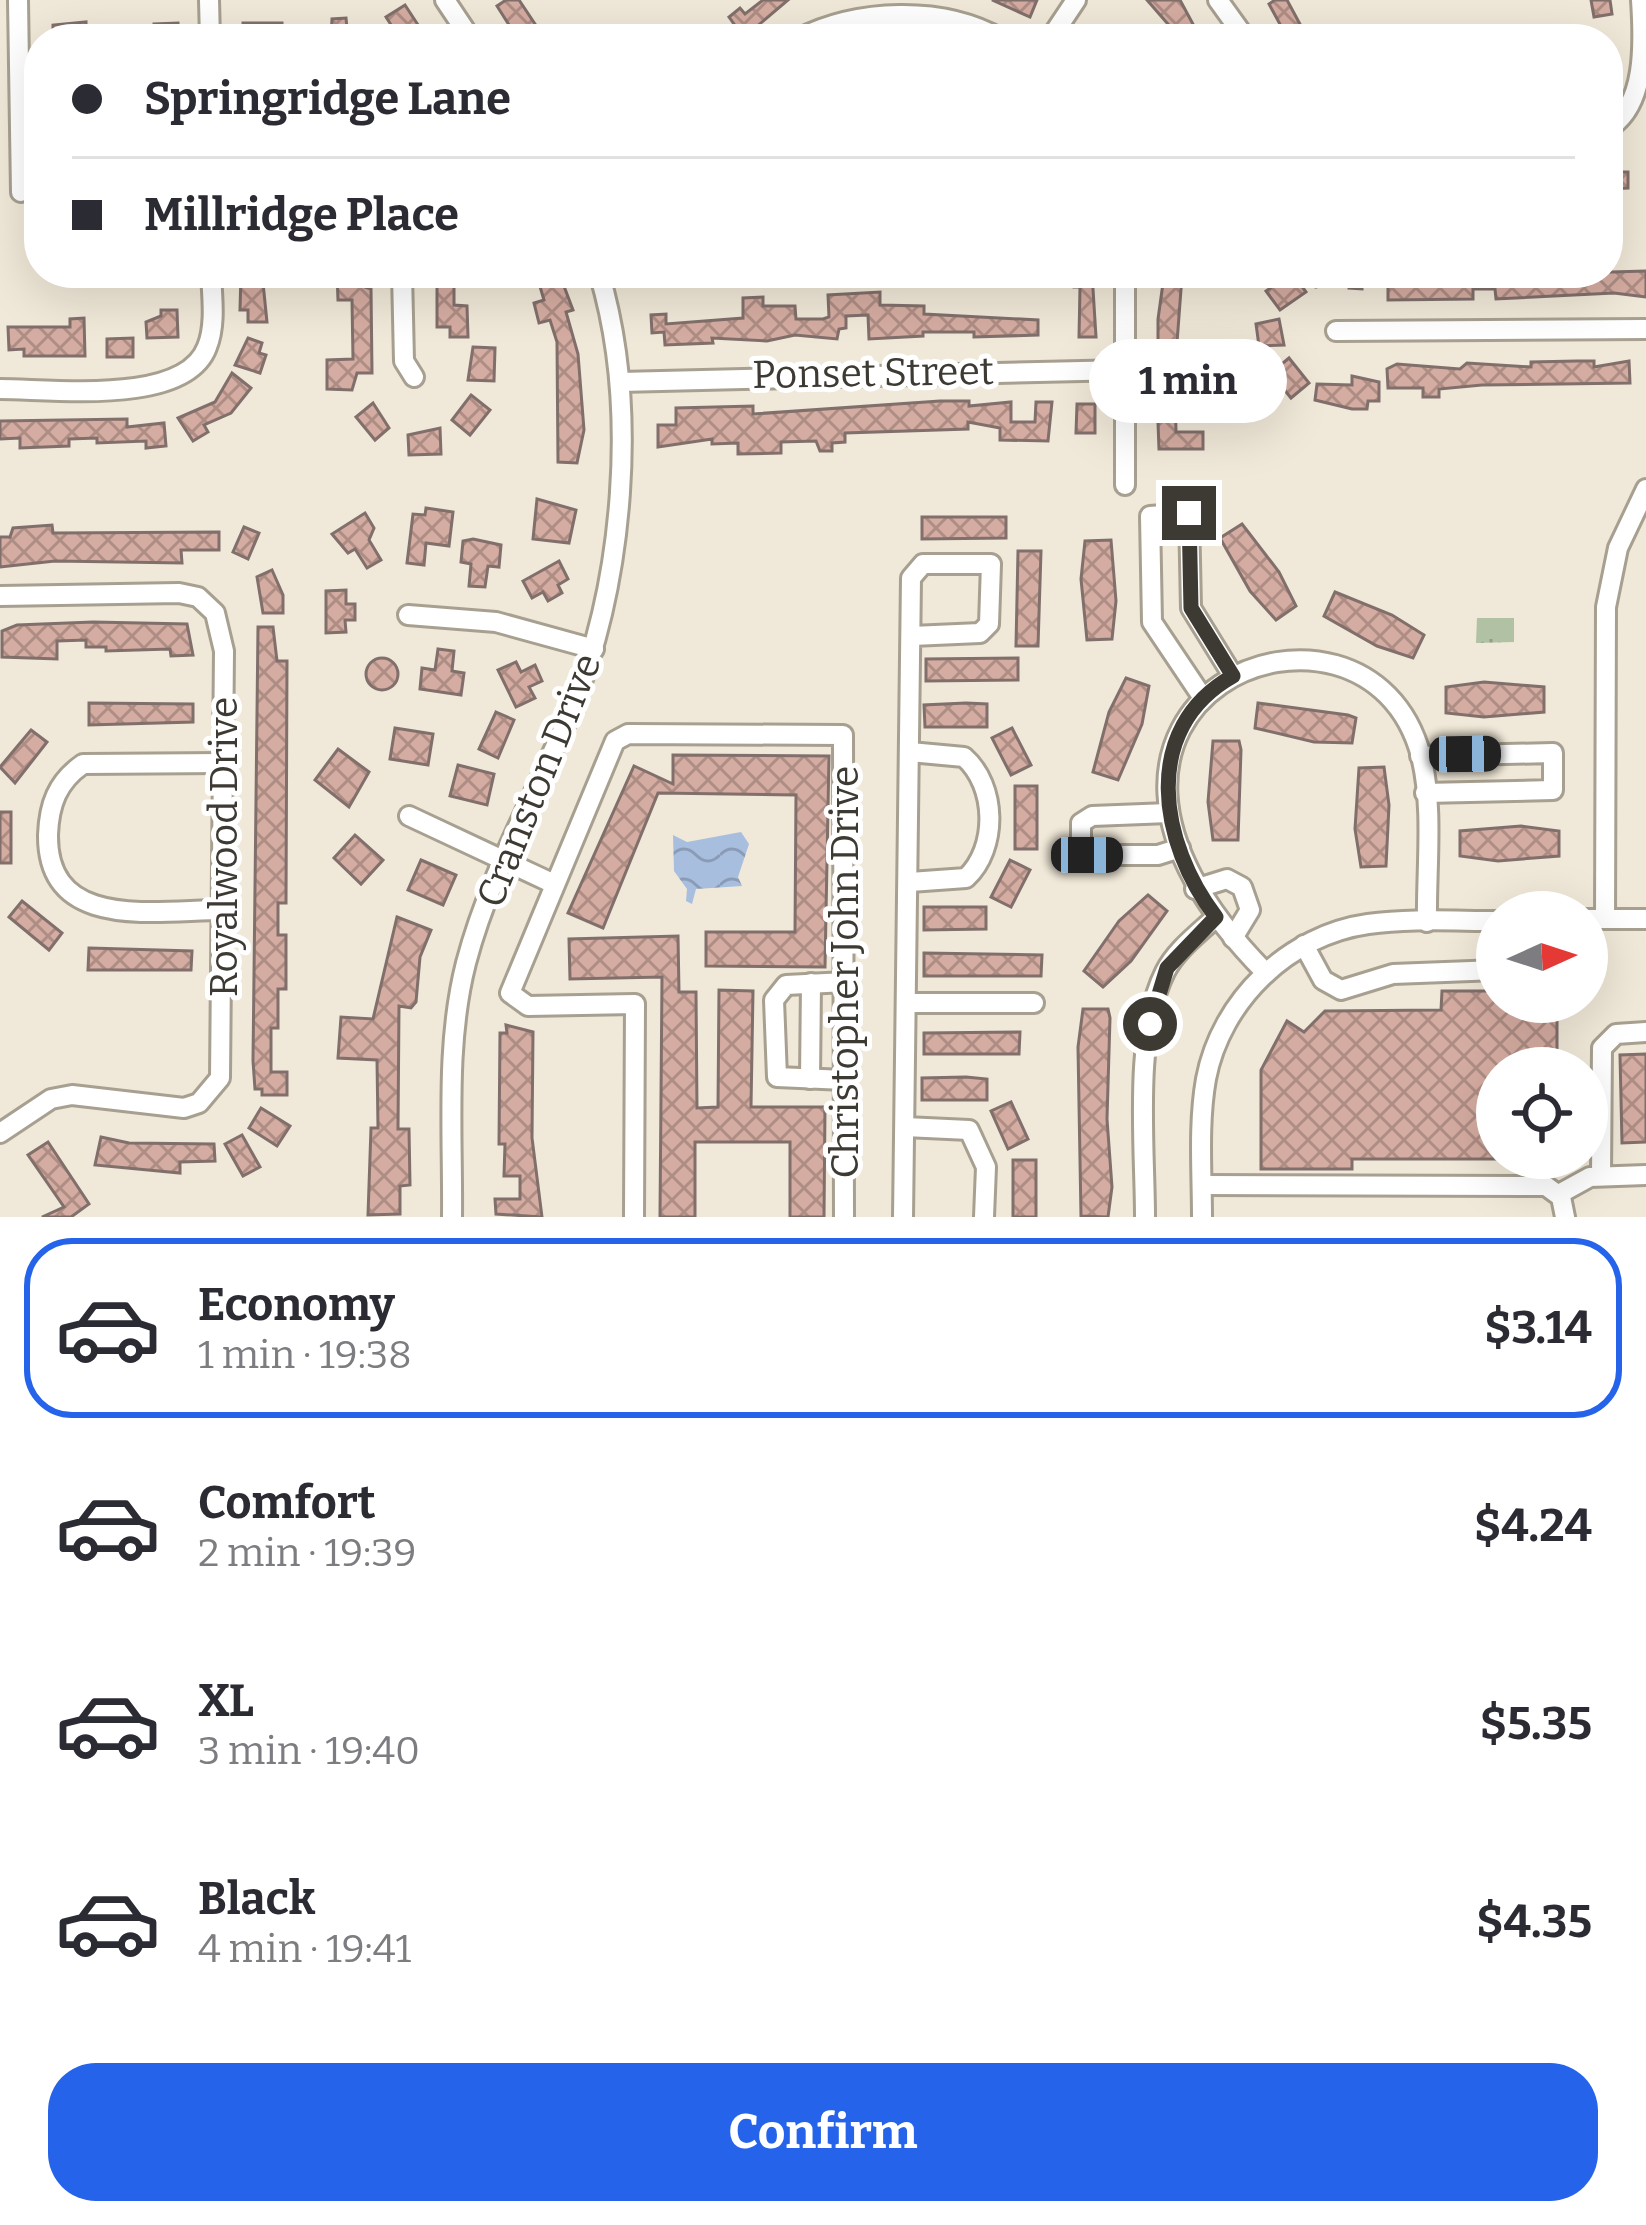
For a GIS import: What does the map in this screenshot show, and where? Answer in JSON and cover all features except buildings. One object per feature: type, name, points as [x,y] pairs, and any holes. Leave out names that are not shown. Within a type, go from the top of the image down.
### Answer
[{"type":"street","points":[[18,0],[21,192]]},
{"type":"street","points":[[1636,124],[1642,82],[1641,0]]},
{"type":"street","points":[[834,24],[873,17],[946,19],[960,24]]},
{"type":"street","points":[[0,389],[148,387],[196,367],[212,329],[212,288]]},
{"type":"street","points":[[402,288],[404,361],[414,376]]},
{"type":"street","name":"Cranston Drive","points":[[452,1217],[458,1001],[472,941],[594,649],[618,489],[620,382],[602,288]]},
{"type":"street","points":[[1125,288],[1125,485]]},
{"type":"street","points":[[1336,331],[1646,329]]},
{"type":"street","name":"Ponset Street","points":[[620,382],[1126,370]]},
{"type":"street","points":[[1597,891],[1606,607],[1618,548],[1646,489]]},
{"type":"street","points":[[1203,698],[1152,622],[1150,516],[1189,513],[1191,608],[1233,676]]},
{"type":"street","points":[[903,1217],[911,578],[923,564],[991,564],[989,624],[980,634],[912,636]]},
{"type":"street","name":"Royalwood Drive","points":[[0,596],[179,593],[206,604],[223,638],[224,763],[223,1062],[211,1093],[184,1108],[56,1097],[0,1132]]},
{"type":"street","points":[[408,615],[496,622],[594,649]]},
{"type":"street","points":[[1265,973],[1195,890],[1169,813],[1169,756],[1203,698],[1233,676],[1267,662],[1341,668],[1388,700],[1420,755],[1427,922]]},
{"type":"street","name":"Christopher John Drive","points":[[552,884],[620,737],[843,735],[844,1217]]},
{"type":"street","points":[[910,752],[964,757],[980,776],[988,818],[985,847],[966,878],[910,882]]},
{"type":"street","points":[[1420,755],[1552,753],[1552,790],[1425,793]]},
{"type":"street","points":[[223,910],[93,907],[60,884],[48,862],[53,796],[83,764],[224,763]]},
{"type":"street","points":[[1169,813],[1092,816],[1081,823],[1081,849],[1087,855],[1158,855],[1180,848]]},
{"type":"street","points":[[409,816],[552,884],[510,993],[528,1006],[635,1004],[634,1217]]},
{"type":"street","points":[[1195,890],[1227,879],[1242,887],[1250,910],[1233,938]]},
{"type":"street","points":[[1145,1217],[1146,1089],[1155,997],[1167,968],[1216,917]]},
{"type":"street","points":[[1608,919],[1646,919]]},
{"type":"street","points":[[1202,1217],[1203,1109],[1211,1059],[1231,1016],[1265,973],[1304,945],[1361,926],[1476,921]]},
{"type":"street","points":[[1304,945],[1323,980],[1341,990],[1393,974],[1476,971]]},
{"type":"street","points":[[845,1080],[777,1077],[773,1000],[786,985],[846,982]]},
{"type":"street","points":[[810,1079],[811,983]]},
{"type":"street","points":[[906,1003],[1034,1003]]},
{"type":"street","points":[[1603,1047],[1616,1034],[1646,1032]]},
{"type":"street","points":[[905,1127],[969,1130],[986,1167],[984,1217]]},
{"type":"street","points":[[1608,1175],[1646,1175]]},
{"type":"street","points":[[1559,1195],[1584,1179]]},
{"type":"street","points":[[1202,1185],[1542,1186],[1559,1195],[1565,1217]]},
{"type":"green space","points":[[1477,618],[1514,618],[1514,642],[1476,643]]},
{"type":"water","points":[[741,832],[749,844],[738,877],[742,886],[696,889],[692,904],[686,901],[687,889],[674,871],[673,835],[687,842]]},
{"type":"route","points":[[1150,1024],[1167,968],[1216,917],[1194,888],[1165,799],[1165,777],[1176,736],[1193,708],[1233,676],[1191,608],[1189,513]]}]
